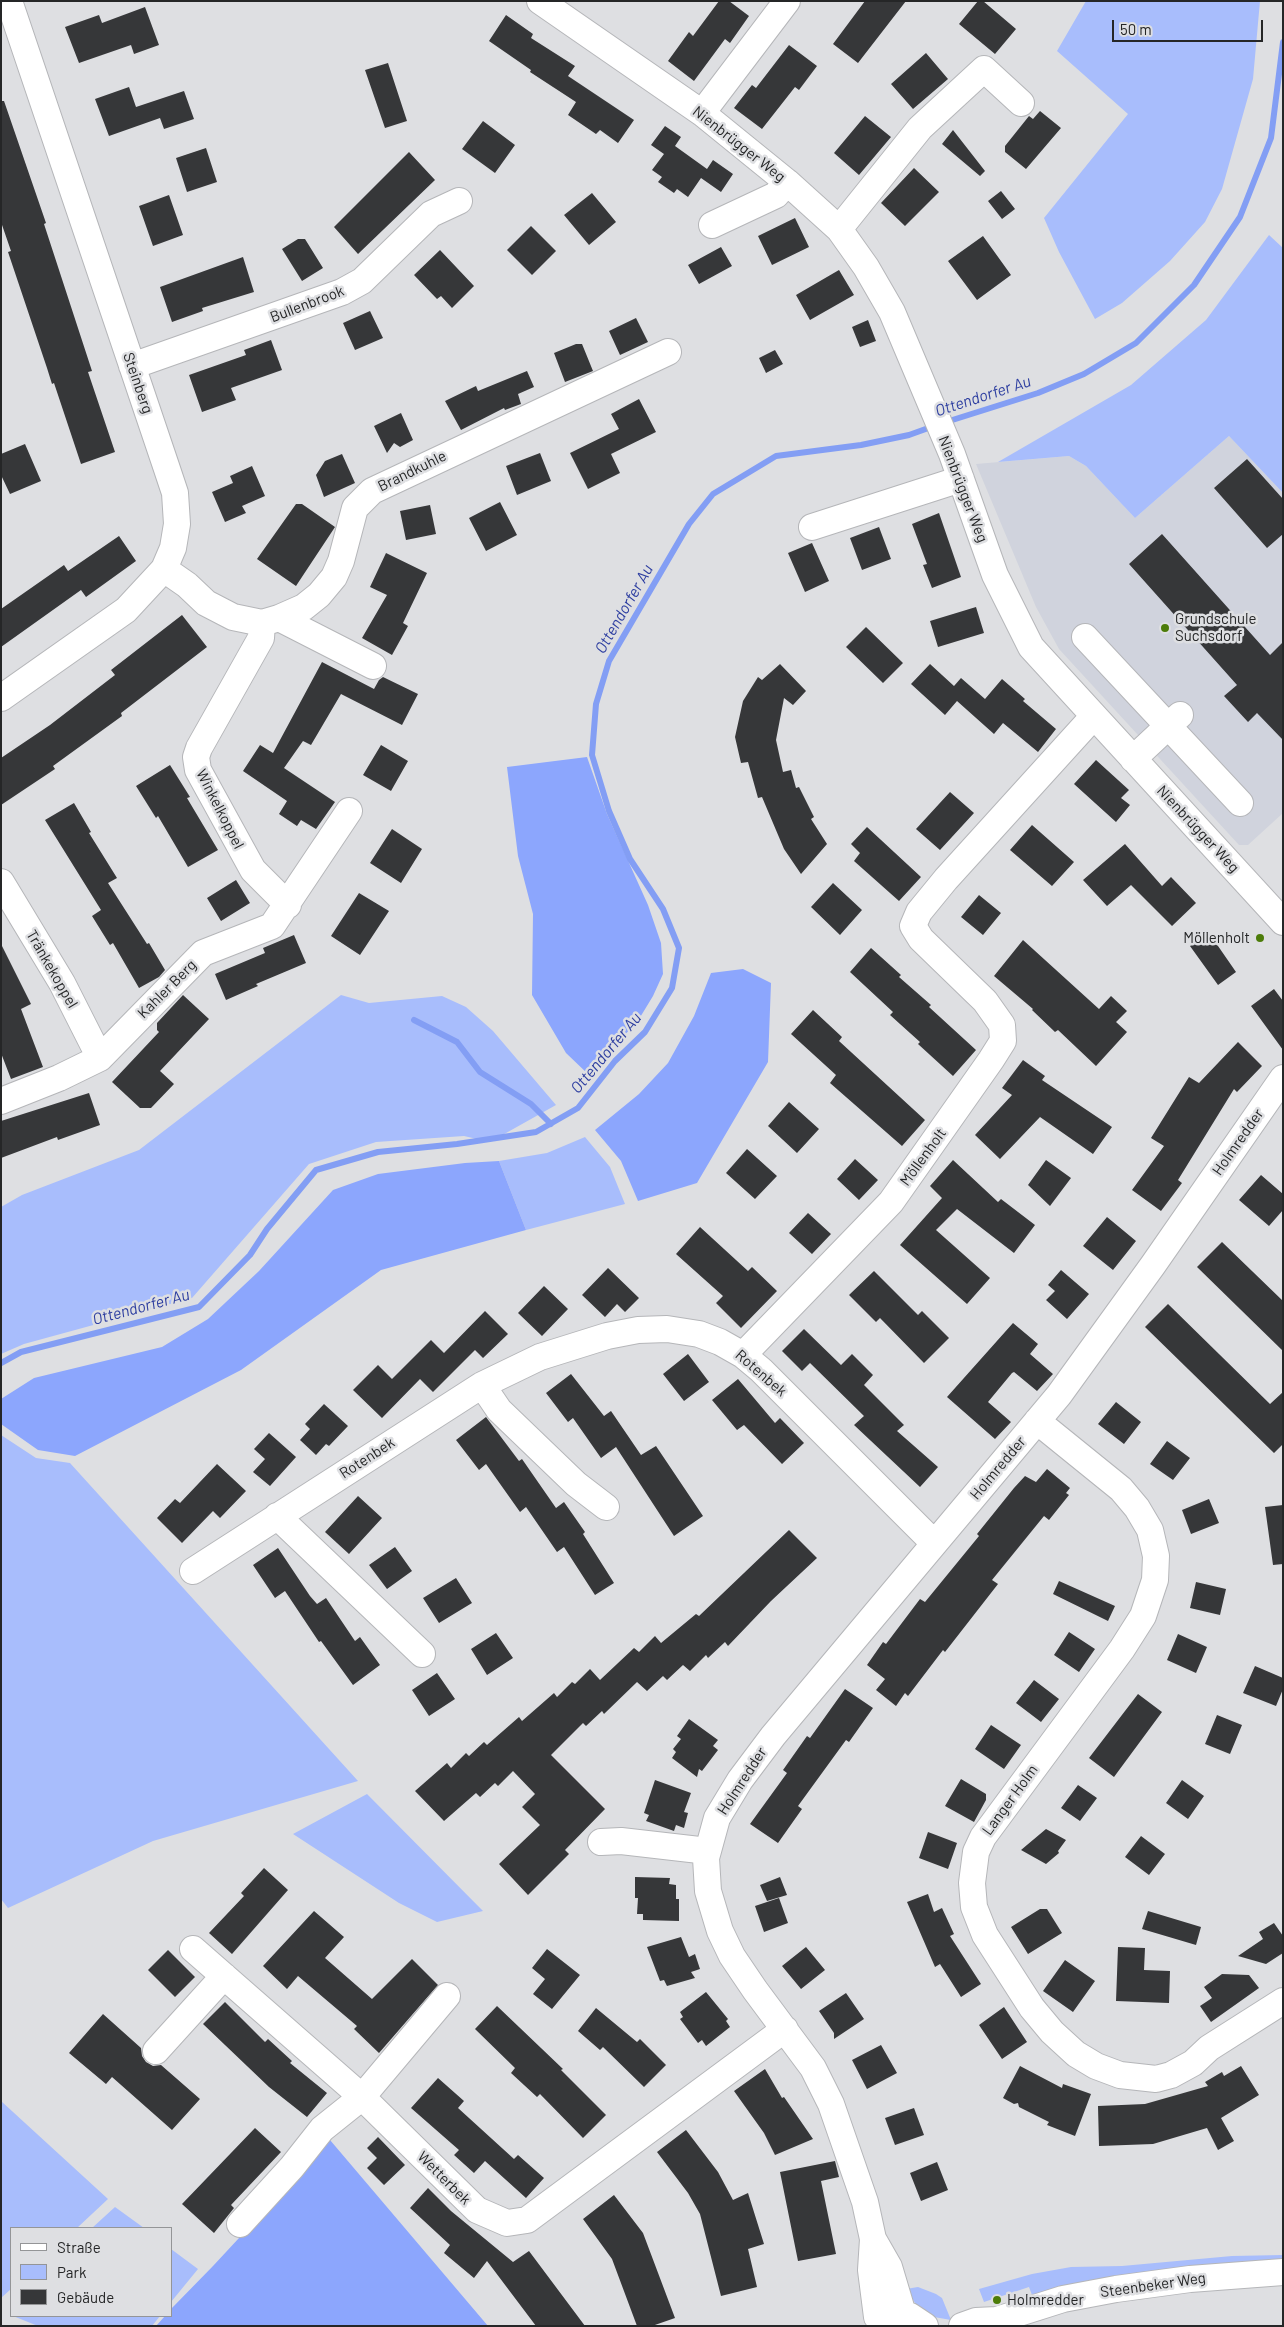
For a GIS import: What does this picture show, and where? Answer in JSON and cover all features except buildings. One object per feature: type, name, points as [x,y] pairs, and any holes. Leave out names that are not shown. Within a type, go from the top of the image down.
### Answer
[{"type":"street","name":"Steinberg","points":[[1,698],[126,610],[164,569],[173,548],[178,524],[175,493],[9,1]]},
{"type":"street","name":"Nienbrügger Weg","points":[[540,1],[702,113],[787,182],[839,229],[866,267],[892,312],[952,454],[995,575],[1031,647],[1093,717],[1283,922]]},
{"type":"street","points":[[702,113],[787,1]]},
{"type":"street","points":[[839,229],[920,128],[984,70],[1021,103]]},
{"type":"street","points":[[712,225],[776,195],[787,182]]},
{"type":"street","name":"Bullenbrook","points":[[132,366],[342,292],[362,281],[431,214],[459,201]]},
{"type":"street","name":"Brandkuhle","points":[[271,620],[304,607],[319,595],[334,577],[341,561],[355,508],[372,490],[668,352]]},
{"type":"street","points":[[812,527],[960,479]]},
{"type":"street","points":[[164,569],[187,585],[206,603],[233,617],[271,620],[373,666]]},
{"type":"street","name":"Winkelkoppel","points":[[271,620],[199,748],[196,757],[198,770],[253,870],[288,905]]},
{"type":"street","points":[[1085,637],[1174,721],[1240,803]]},
{"type":"street","name":"Möllenholt","points":[[744,1355],[891,1202],[981,1075],[1002,1042],[1002,1025],[985,1001],[921,939],[913,926],[918,912],[1093,717]]},
{"type":"street","points":[[1133,759],[1174,721]]},
{"type":"street","name":"Kahler Berg","points":[[1,1101],[60,1078],[100,1058],[203,953],[272,926],[288,905],[349,811]]},
{"type":"street","name":"Tränkekoppel","points":[[1,882],[62,983],[100,1058]]},
{"type":"street","name":"Holmredder","points":[[871,2321],[873,2239],[865,2202],[831,2104],[813,2068],[736,1963],[720,1931],[708,1891],[708,1850],[717,1818],[740,1780],[773,1736],[1038,1422],[1153,1265],[1283,1078]]},
{"type":"street","name":"Rotenbek","points":[[193,1571],[482,1385],[540,1357],[608,1336],[638,1330],[667,1329],[699,1334],[720,1342],[744,1355],[934,1543]]},
{"type":"street","points":[[482,1385],[500,1410],[576,1484],[606,1507]]},
{"type":"street","name":"Langer Holm","points":[[1038,1422],[1121,1489],[1137,1508],[1150,1530],[1156,1556],[1155,1580],[1143,1616],[1122,1649],[982,1837],[976,1852],[972,1883],[974,1907],[985,1935],[1032,2008],[1052,2032],[1076,2054],[1096,2066],[1120,2075],[1156,2079],[1171,2075],[1193,2062],[1209,2048],[1283,2001]]},
{"type":"street","points":[[277,1516],[422,1654]]},
{"type":"street","points":[[601,1842],[621,1841],[708,1850]]},
{"type":"street","name":"Wetterbek","points":[[192,1949],[362,2097],[477,2210],[507,2223],[527,2220],[784,2029]]},
{"type":"street","points":[[156,2051],[224,1976]]},
{"type":"street","points":[[240,2224],[292,2167],[322,2129],[362,2097],[447,1996]]},
{"type":"street","name":"Holmredder","points":[[873,2239],[889,2266],[914,2320]]},
{"type":"street","name":"Steenbeker Weg","points":[[962,2326],[976,2321],[995,2323],[1063,2299],[1106,2290],[1190,2279],[1283,2272]]},
{"type":"street","points":[[871,2321],[890,2314],[914,2320]]},
{"type":"shaded area","name":"Grundschule Suchsdorf","points":[[1229,436],[1283,493],[1283,813],[1248,845],[1239,845],[1059,649],[1036,607],[976,464],[1069,456],[1086,466],[1135,518]]},
{"type":"shaded area","points":[[587,757],[607,814],[648,905],[661,943],[663,974],[653,996],[636,1024],[603,1055],[589,1075],[566,1053],[532,995],[533,914],[518,856],[507,767]]},
{"type":"shaded area","points":[[743,969],[771,983],[768,1062],[697,1183],[638,1201],[621,1161],[595,1130],[639,1094],[668,1063],[694,1016],[711,973]]},
{"type":"shaded area","points":[[499,1161],[526,1230],[381,1270],[241,1370],[75,1456],[38,1450],[1,1424],[1,1399],[34,1378],[162,1347],[208,1319],[259,1271],[333,1190],[378,1174],[465,1163]]},
{"type":"shaded area","points":[[330,2140],[488,2326],[156,2326],[164,2317],[172,2317],[172,2308]]},
{"type":"green space","points":[[1086,1],[1260,1],[1253,79],[1222,189],[1205,222],[1170,261],[1122,303],[1095,319],[1059,252],[1044,218],[1128,114],[1057,51]]},
{"type":"green space","points":[[1269,235],[1283,248],[1283,493],[1229,436],[1135,518],[1086,466],[1069,456],[998,462],[1131,385],[1206,320]]},
{"type":"green space","points":[[341,995],[369,1003],[442,996],[466,1007],[493,1031],[556,1105],[490,1142],[464,1136],[376,1142],[309,1164],[192,1298],[24,1344],[1,1354],[1,1207],[22,1195],[139,1150]]},
{"type":"green space","points":[[585,1137],[610,1167],[625,1204],[526,1230],[499,1161],[547,1153]]},
{"type":"green space","points":[[1,1435],[36,1458],[70,1463],[358,1781],[153,1841],[8,1908],[1,1899]]},
{"type":"green space","points":[[367,1794],[483,1911],[437,1922],[399,1903],[293,1834]]},
{"type":"green space","points":[[1,2101],[108,2199],[78,2227],[10,2227],[10,2290],[1,2298]]},
{"type":"green space","points":[[115,2207],[143,2227],[93,2227]]},
{"type":"green space","points":[[172,2250],[198,2269],[172,2301]]},
{"type":"green space","points":[[1283,2255],[1283,2262],[1198,2265],[1076,2284],[1032,2295],[1029,2287],[984,2302],[979,2289],[1032,2274],[1071,2267],[1122,2266],[1232,2256]]},
{"type":"green space","points":[[918,2287],[942,2298],[951,2320],[934,2317],[917,2306],[906,2289]]},
{"type":"green space","points":[[16,2317],[159,2317],[152,2326],[38,2326]]},
{"type":"waterway","name":"Ottendorfer Au","points":[[946,422],[1038,393],[1084,374],[1136,343],[1194,285],[1240,217],[1271,138],[1283,42]]},
{"type":"waterway","name":"Ottendorfer Au","points":[[1,1363],[21,1352],[199,1307],[250,1255],[267,1229],[316,1170],[378,1152],[457,1144],[536,1132],[578,1108],[615,1061],[645,1032],[672,988],[679,948],[663,909],[630,859],[609,811],[592,755],[596,704],[609,661],[689,524],[713,494],[776,456],[861,445],[909,435],[934,426]]},
{"type":"waterway","points":[[414,1020],[457,1042],[480,1072],[531,1104],[551,1124]]},
{"type":"place","name":"Grundschule Suchsdorf","points":[[1165,628]]},
{"type":"place","name":"Möllenholt","points":[[1260,938]]},
{"type":"place","name":"Holmredder","points":[[997,2300]]}]
